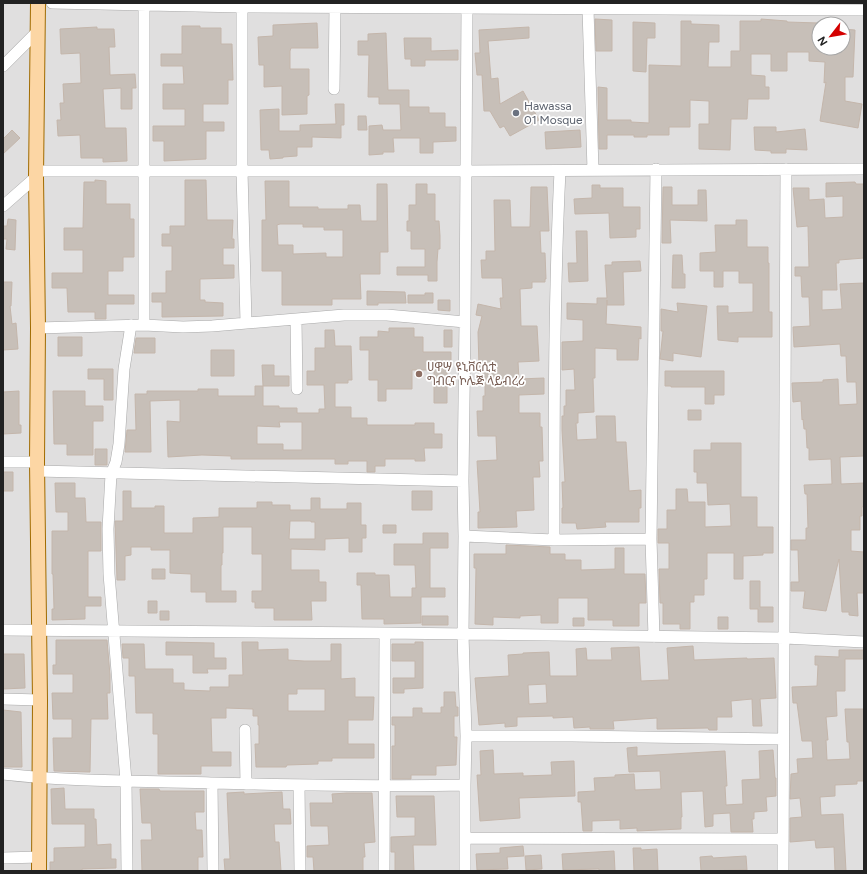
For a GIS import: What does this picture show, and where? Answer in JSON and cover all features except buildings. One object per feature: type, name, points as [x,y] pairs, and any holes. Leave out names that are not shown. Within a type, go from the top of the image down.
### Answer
[{"type":"main road","points":[[38,3],[36,174],[38,328],[37,467],[40,700],[39,864]]},
{"type":"street","points":[[52,3],[242,7],[406,5],[467,8],[519,6],[588,9],[638,6],[752,6],[864,10]]},
{"type":"street","points":[[144,6],[144,325]]},
{"type":"street","points":[[242,7],[242,171],[246,322]]},
{"type":"street","points":[[334,89],[335,7]]},
{"type":"street","points":[[465,871],[466,736],[463,634],[463,481],[467,8]]},
{"type":"street","points":[[588,9],[593,170]]},
{"type":"street","points":[[3,66],[38,32]]},
{"type":"street","points":[[654,636],[651,539],[656,169]]},
{"type":"street","points":[[3,206],[36,174],[143,170],[560,171],[656,169],[864,169]]},
{"type":"street","points":[[783,871],[786,169]]},
{"type":"street","points":[[554,540],[554,363],[556,244],[560,171]]},
{"type":"street","points":[[38,328],[131,325],[183,327],[212,326],[344,315],[387,315],[465,322]]},
{"type":"street","points":[[296,319],[297,389]]},
{"type":"street","points":[[127,871],[126,781],[109,574],[108,528],[111,474],[116,462],[119,444],[124,369],[131,325]]},
{"type":"street","points":[[3,462],[37,467],[111,474],[463,481]]},
{"type":"street","points":[[464,536],[554,540],[651,539]]},
{"type":"street","points":[[3,630],[654,636],[785,638],[864,642]]},
{"type":"street","points":[[384,871],[385,633]]},
{"type":"street","points":[[3,700],[40,700]]},
{"type":"street","points":[[245,730],[246,784]]},
{"type":"street","points":[[466,736],[783,739]]},
{"type":"street","points":[[3,774],[40,778],[246,784],[384,787],[465,785]]},
{"type":"street","points":[[212,783],[213,871]]},
{"type":"street","points":[[299,785],[300,871]]},
{"type":"street","points":[[465,838],[783,839]]},
{"type":"street","points":[[3,858],[39,864]]},
{"type":"shaded area","points":[[3,3],[864,3],[864,871],[3,871]]},
{"type":"place","name":"Hawassa 01 Mosque","points":[[516,113]]},
{"type":"place","name":"ሀዋሣ ዩኒቨርሲቲ ግብርና ኮሌጅ ላይብረሪ","points":[[419,374]]}]
